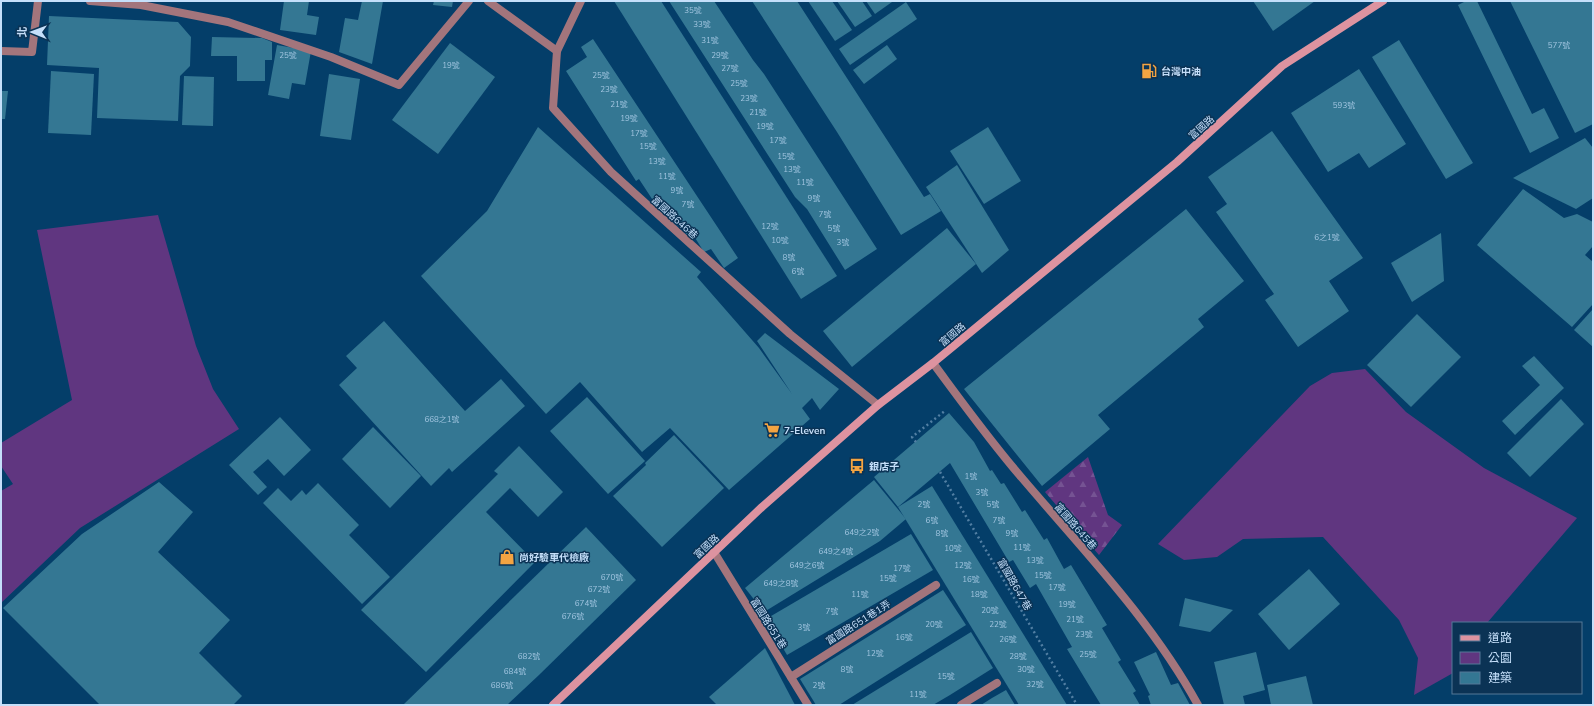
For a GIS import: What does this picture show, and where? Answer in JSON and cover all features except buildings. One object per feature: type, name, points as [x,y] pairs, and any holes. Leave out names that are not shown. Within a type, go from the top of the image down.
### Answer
[{"type":"street","name":"富國路","points":[[553,705],[762,507],[878,405],[933,363],[1177,162],[1282,66],[1383,1]]},
{"type":"lane","points":[[1,50],[32,52],[38,1]]},
{"type":"lane","points":[[90,1],[141,5],[228,22],[331,57],[399,85],[469,1]]},
{"type":"lane","points":[[488,1],[557,51]]},
{"type":"lane","name":"富國路646巷","points":[[581,1],[557,51],[553,108],[611,172],[790,334],[878,405]]},
{"type":"lane","name":"富國路645巷","points":[[933,363],[1020,476],[1141,618],[1182,675],[1198,705]]},
{"type":"lane","name":"富國路651巷","points":[[714,552],[808,705]]},
{"type":"lane","name":"富國路651巷1弄","points":[[791,677],[936,585]]},
{"type":"lane","points":[[961,705],[997,683]]},
{"type":"path","points":[[916,442],[912,437],[960,398]]},
{"type":"path","name":"富國路647巷","points":[[940,472],[1077,705]]},
{"type":"green space","points":[[158,215],[196,346],[213,389],[239,429],[80,528],[1,603],[1,491],[13,484],[1,466],[1,443],[72,400],[37,230]]},
{"type":"green space","points":[[1365,369],[1406,412],[1484,468],[1577,518],[1488,622],[1452,622],[1452,674],[1414,695],[1418,658],[1399,620],[1323,537],[1243,539],[1217,557],[1184,560],[1158,544],[1310,386],[1332,373]]},
{"type":"green space","points":[[1088,457],[1108,515],[1122,525],[1099,555],[1045,492]]},
{"type":"place","name":"台灣中油","points":[[1149,71]]},
{"type":"place","name":"7-Eleven","points":[[772,430]]},
{"type":"place","name":"銀店子","points":[[857,466]]},
{"type":"place","name":"尚好驗車代檢廠","points":[[507,557]]}]
